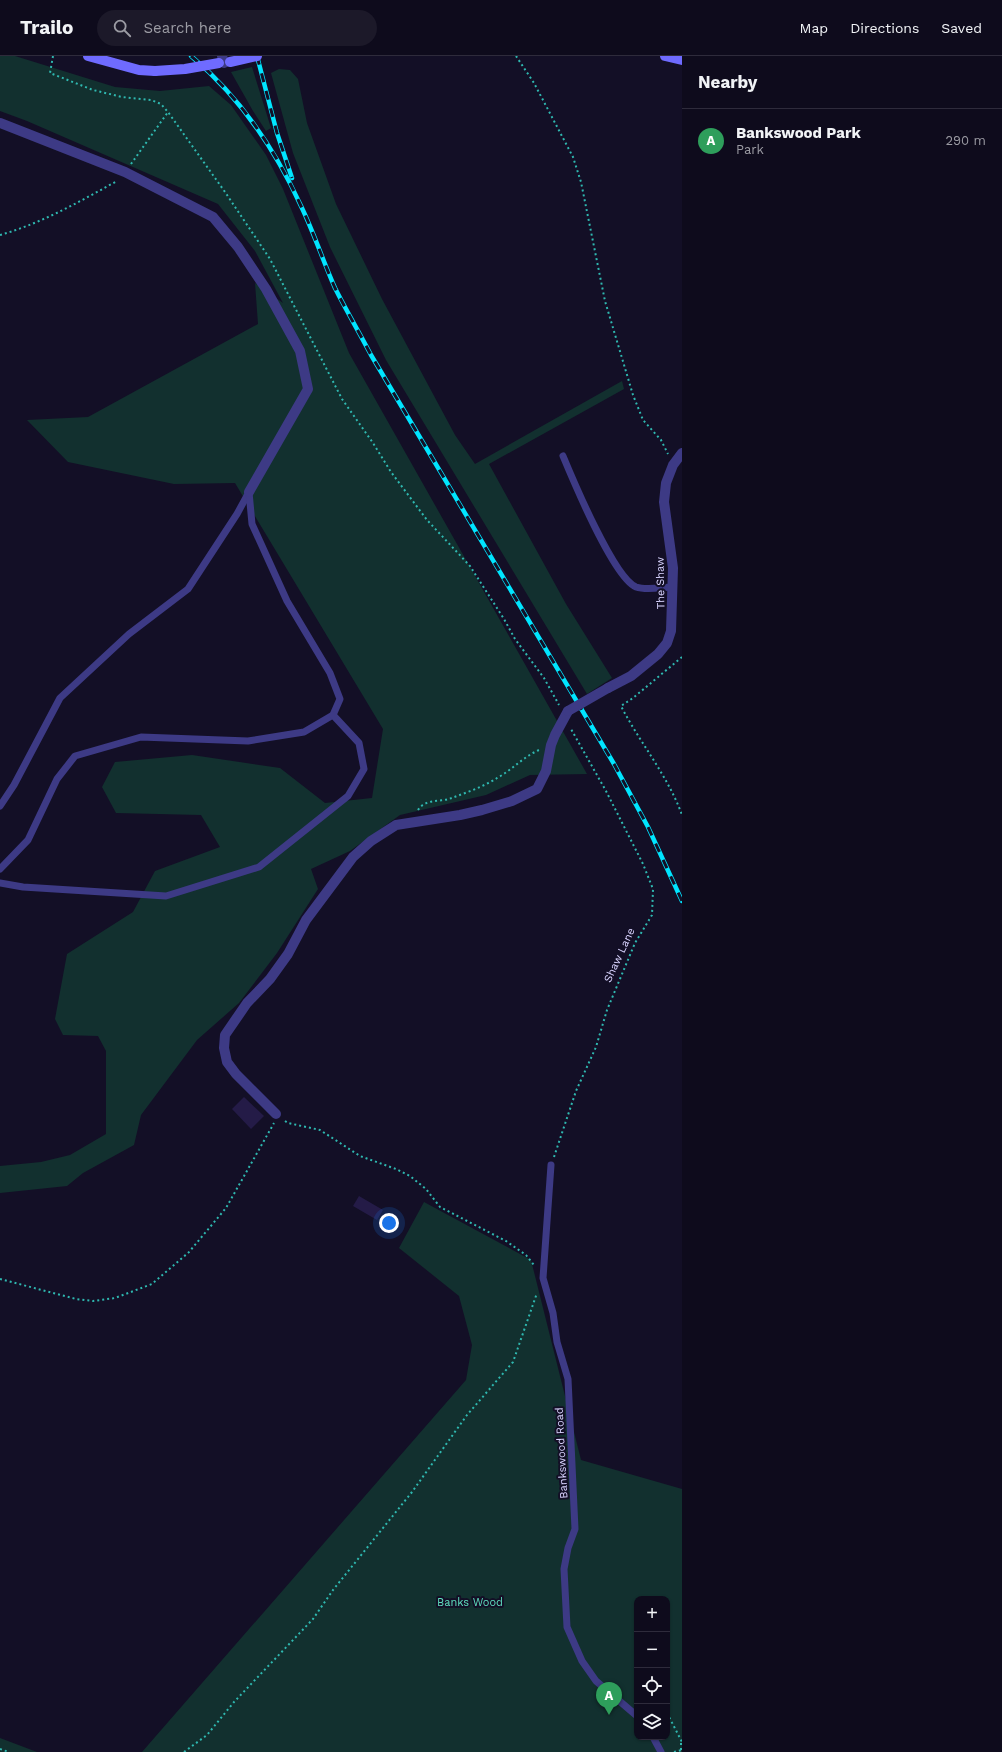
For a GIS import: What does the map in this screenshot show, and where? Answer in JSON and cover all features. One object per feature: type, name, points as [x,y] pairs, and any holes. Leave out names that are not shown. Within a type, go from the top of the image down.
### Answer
[{"type":"street","points":[[88,56],[139,70],[155,71],[185,69],[257,56]]},
{"type":"street","points":[[665,56],[682,60]]},
{"type":"street","points":[[0,123],[124,172],[213,217],[238,247],[266,289],[300,351],[308,389],[249,492]]},
{"type":"street","name":"The Shaw","points":[[567,714],[608,688],[631,676],[658,654],[667,643],[671,631],[673,587],[671,551],[664,502],[666,483],[673,465],[682,453]]},
{"type":"street","points":[[276,1114],[236,1074],[227,1062],[224,1048],[225,1035],[247,1003],[270,979],[288,954],[306,920],[353,857],[371,841],[396,824],[474,812],[502,804],[537,789],[543,776],[555,735],[567,714]]},
{"type":"lane","points":[[563,456],[572,480],[594,526],[618,569],[630,583],[636,587],[648,589],[673,587]]},
{"type":"lane","points":[[0,869],[28,840],[57,778],[75,756],[140,737],[248,741],[304,732],[333,715],[340,699],[330,673],[287,601],[252,524],[249,492]]},
{"type":"lane","points":[[0,806],[14,785],[60,698],[129,634],[188,589],[237,514],[249,492]]},
{"type":"lane","points":[[0,883],[23,887],[166,896],[259,867],[348,796],[364,769],[359,743],[333,715]]},
{"type":"lane","name":"Bankswood Road","points":[[551,1165],[543,1278],[553,1313],[557,1342],[568,1379],[575,1529],[568,1548],[564,1569],[567,1627],[582,1661],[596,1680],[634,1713]]},
{"type":"lane","points":[[655,1740],[661,1752]]},
{"type":"path","name":"Shaw Lane","points":[[53,56],[50,73],[93,90],[122,97],[151,100],[161,104],[168,112],[225,192],[270,259],[342,399],[374,443],[391,472],[427,520],[470,566],[515,639],[544,678],[567,714],[643,864],[654,889],[652,915],[635,943],[607,1010],[596,1047],[576,1091],[551,1165]]},
{"type":"path","points":[[516,56],[534,83],[573,157],[581,182],[605,301],[633,395],[643,420],[661,440],[673,465]]},
{"type":"path","points":[[0,235],[68,208],[117,180],[168,112]]},
{"type":"path","points":[[682,657],[620,706],[632,729],[660,771],[675,797],[682,815]]},
{"type":"path","points":[[417,821],[416,813],[420,806],[430,802],[447,799],[482,786],[498,778],[529,754],[540,750],[549,753]]},
{"type":"path","points":[[0,1279],[76,1299],[93,1301],[115,1298],[152,1284],[189,1252],[226,1208],[268,1136],[276,1114],[288,1123],[320,1130],[360,1156],[396,1169],[410,1176],[426,1190],[440,1208],[506,1241],[526,1255],[543,1278],[513,1362],[468,1415],[412,1492],[333,1590],[313,1619],[234,1702],[207,1735],[184,1752]]},
{"type":"path","points":[[670,1719],[682,1742],[681,1750],[674,1752]]},
{"type":"path","points":[[0,1749],[9,1752]]},
{"type":"green space","points":[[0,56],[15,56],[115,87],[160,91],[209,86],[231,105],[266,155],[283,189],[349,353],[587,774],[530,775],[486,795],[400,815],[350,851],[311,869],[318,889],[277,953],[239,1003],[197,1040],[141,1115],[134,1145],[83,1173],[67,1186],[0,1193],[0,1166],[41,1162],[70,1155],[106,1134],[106,1051],[98,1036],[63,1035],[55,1019],[67,954],[133,912],[155,871],[220,847],[201,815],[116,813],[102,787],[115,762],[192,755],[280,768],[325,803],[372,798],[383,729],[235,483],[174,484],[68,462],[27,420],[88,417],[258,324],[255,283],[283,303],[255,251],[218,204],[27,121],[0,111]]},
{"type":"green space","points":[[252,67],[271,128],[266,131],[231,72]]},
{"type":"green space","points":[[279,69],[290,70],[298,79],[307,123],[336,204],[382,299],[455,435],[475,464],[622,381],[624,389],[489,464],[566,604],[612,678],[587,694],[386,360],[330,247],[293,153],[271,73]]},
{"type":"green space","name":"Banks Wood","points":[[424,1202],[531,1260],[581,1460],[682,1489],[682,1752],[142,1752],[466,1380],[472,1345],[459,1296],[399,1248]]},
{"type":"green space","points":[[0,1738],[37,1752],[0,1752]]},
{"type":"building","points":[[244,1097],[264,1116],[251,1129],[232,1109]]},
{"type":"building","points":[[359,1196],[383,1210],[377,1220],[353,1206]]},
{"type":"railway","points":[[191,56],[209,72],[240,106],[255,125],[280,164],[306,216],[335,288],[371,355],[614,764],[648,827],[682,901]]},
{"type":"railway","points":[[257,56],[277,133],[292,178]]},
{"type":"place","name":"Bankswood Park","points":[[609,1715]]}]
